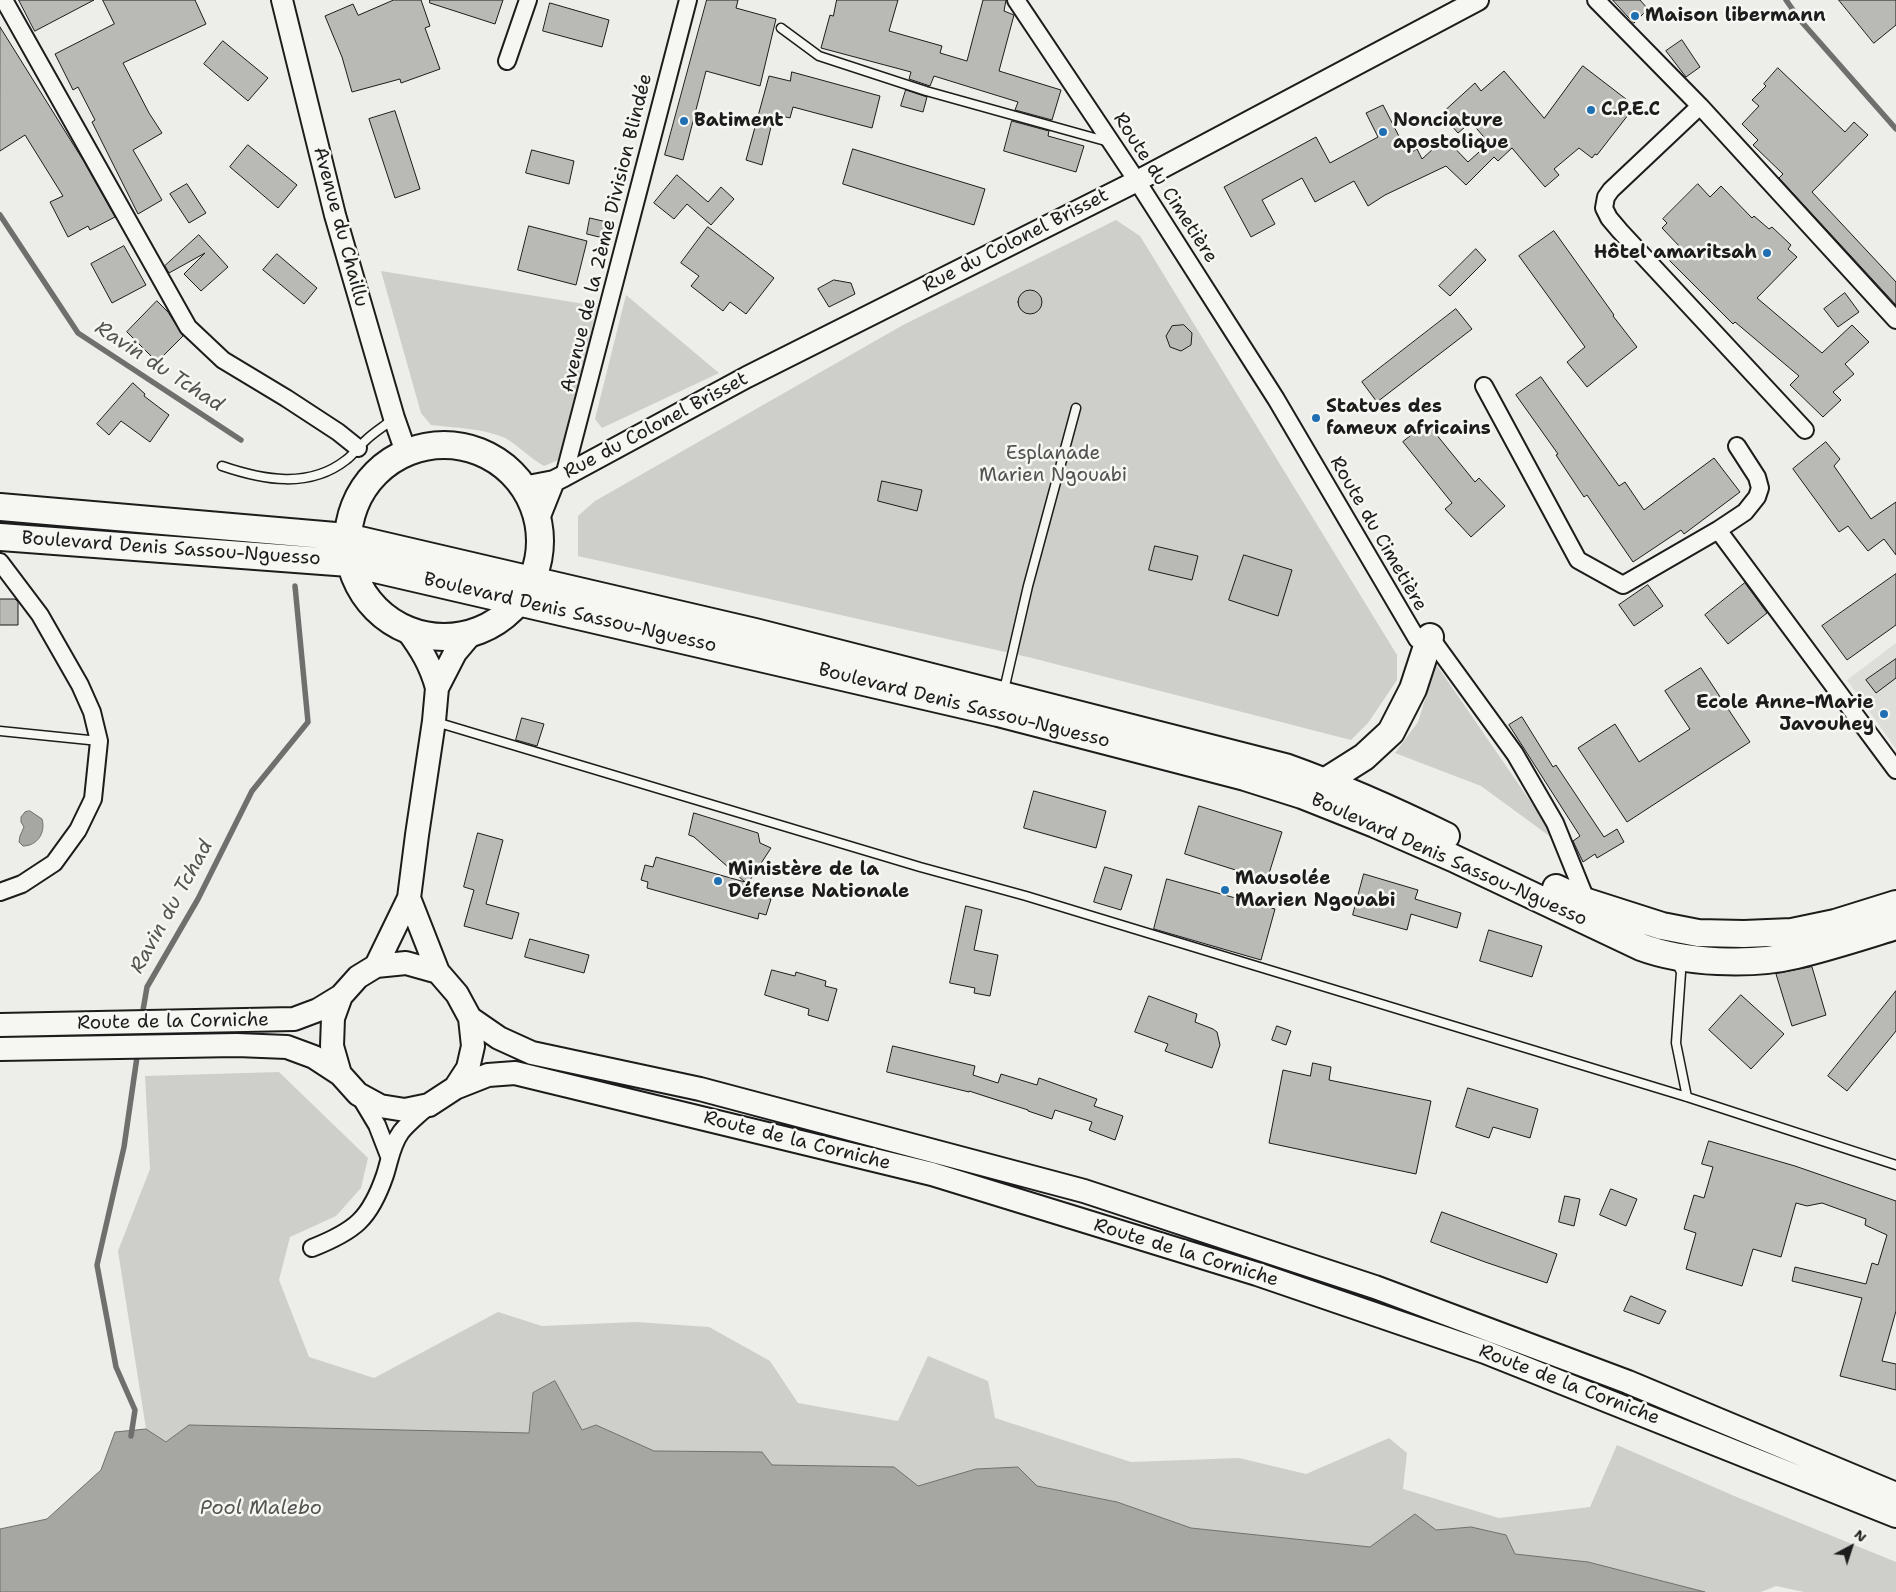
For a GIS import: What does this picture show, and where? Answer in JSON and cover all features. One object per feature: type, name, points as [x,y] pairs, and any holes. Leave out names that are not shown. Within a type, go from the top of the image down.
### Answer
[{"type":"main road","points":[[432,446],[458,446],[483,454],[506,468],[523,487],[538,521],[540,551],[526,591],[498,622],[471,634],[439,638],[407,630],[381,615],[361,591],[350,563],[347,537],[352,510],[364,486],[383,466],[406,452],[432,446]]},
{"type":"main road","name":"Boulevard Denis Sassou-Nguesso","points":[[0,507],[347,537],[526,591],[1245,777],[1302,795],[1376,824],[1453,858],[1640,947],[1685,947],[1744,934],[1792,932],[1835,924],[1896,904]]},
{"type":"main road","name":"Boulevard Denis Sassou-Nguesso","points":[[0,537],[350,563],[526,591],[755,632],[1285,767],[1382,805],[1685,947],[1732,961],[1795,955],[1896,926]]},
{"type":"main road","points":[[376,966],[410,898],[417,835],[434,721],[437,688],[432,669],[424,653],[407,630]]},
{"type":"main road","points":[[437,688],[455,653],[471,634]]},
{"type":"main road","points":[[1326,782],[1364,757],[1390,732],[1413,690],[1430,637]]},
{"type":"main road","points":[[410,898],[438,972],[457,994],[470,1018],[473,1046],[468,1068],[455,1088],[429,1105],[405,1110],[380,1106],[358,1094],[340,1074],[332,1046],[333,1018],[341,996],[358,977],[376,966],[406,963],[438,972]]},
{"type":"main road","name":"Route de la Corniche","points":[[0,1025],[294,1019],[318,1010],[341,996]]},
{"type":"main road","name":"Route de la Corniche","points":[[470,1018],[499,1038],[532,1053],[700,1089],[1084,1191],[1375,1287],[1628,1382],[1896,1494]]},
{"type":"main road","name":"Route de la Corniche","points":[[0,1049],[237,1045],[287,1048],[314,1057],[340,1074]]},
{"type":"main road","name":"Route de la Corniche","points":[[455,1088],[488,1075],[515,1073],[932,1174],[1257,1274],[1485,1352],[1896,1516]]},
{"type":"street","points":[[4,0],[188,327],[222,360],[338,432],[358,448]]},
{"type":"street","name":"Avenue du Chaillu","points":[[282,0],[335,215],[394,418],[406,452]]},
{"type":"street","points":[[507,61],[528,0]]},
{"type":"street","name":"Avenue de la 2ème Division Blindée","points":[[559,479],[688,0]]},
{"type":"street","name":"Route du Cimetière","points":[[1016,0],[1112,142],[1276,399],[1417,639],[1430,637],[1520,762],[1555,823],[1587,902]]},
{"type":"street","name":"Rue du Colonel Brisset","points":[[523,487],[559,479],[747,377],[1137,181],[1478,0]]},
{"type":"street","points":[[1596,0],[1700,106],[1896,320]]},
{"type":"street","points":[[1700,106],[1611,190],[1606,198],[1604,208],[1609,218],[1620,231],[1805,430]]},
{"type":"street","points":[[1484,386],[1578,560],[1623,585],[1718,530],[1745,512],[1758,497],[1760,488],[1757,478],[1737,446]]},
{"type":"street","name":"Rue du Colonel Brisset","points":[[538,521],[559,479]]},
{"type":"street","points":[[1718,530],[1896,770]]},
{"type":"street","points":[[0,562],[40,615],[80,684],[92,712],[99,741],[92,799],[78,830],[54,863],[22,884],[0,892]]},
{"type":"street","points":[[358,1094],[377,1124],[389,1156]]},
{"type":"street","points":[[312,1248],[337,1238],[357,1225],[370,1211],[386,1174],[389,1156],[401,1133],[429,1105]]},
{"type":"lane","points":[[781,28],[819,56],[926,91],[1112,142]]},
{"type":"lane","points":[[1003,695],[1028,586],[1076,408]]},
{"type":"lane","points":[[222,466],[250,475],[280,480],[300,479],[324,474],[347,460],[365,441],[394,418]]},
{"type":"lane","points":[[434,721],[920,867],[1026,896],[1687,1097],[1896,1165]]},
{"type":"lane","points":[[0,732],[99,741]]},
{"type":"lane","points":[[1685,947],[1676,1043],[1687,1097]]},
{"type":"shaded area","name":"Ecole Anne-Marie Javouhey","points":[[1896,643],[1896,749],[1847,680]]},
{"type":"green space","name":"Esplanade Marien Ngouabi","points":[[1116,220],[1140,236],[1397,655],[1397,680],[1368,723],[1351,740],[1032,658],[578,556],[578,516],[595,501],[903,325]]},
{"type":"green space","points":[[381,271],[597,306],[561,459],[544,466],[505,438],[488,432],[431,425],[421,413]]},
{"type":"green space","points":[[626,295],[719,373],[602,428],[595,419]]},
{"type":"green space","points":[[1436,664],[1559,843],[1481,786],[1395,753],[1418,722]]},
{"type":"green space","points":[[279,1072],[368,1158],[361,1188],[336,1216],[290,1237],[279,1280],[309,1357],[374,1378],[498,1312],[542,1326],[636,1322],[709,1327],[770,1361],[798,1403],[898,1421],[928,1356],[988,1381],[995,1418],[1131,1462],[1239,1458],[1306,1474],[1389,1438],[1407,1453],[1403,1489],[1499,1518],[1590,1507],[1617,1445],[1739,1498],[1896,1562],[1896,1592],[1804,1592],[1776,1586],[1761,1592],[1705,1592],[1588,1562],[1515,1554],[1471,1527],[1436,1530],[1415,1515],[1371,1547],[1191,1528],[1117,1502],[1036,1486],[1018,1467],[976,1469],[918,1486],[893,1467],[772,1465],[762,1452],[654,1451],[596,1425],[582,1430],[533,1393],[529,1433],[190,1425],[166,1442],[146,1429],[118,1251],[150,1169],[145,1076]]},
{"type":"water","points":[[30,811],[42,819],[43,829],[36,841],[23,846],[19,842],[24,827],[21,817],[25,812]]},
{"type":"water","name":"Pool Malebo","points":[[555,1381],[582,1430],[596,1425],[654,1451],[762,1452],[772,1465],[894,1467],[918,1486],[976,1469],[1018,1467],[1037,1486],[1117,1502],[1191,1528],[1370,1547],[1415,1514],[1436,1530],[1471,1527],[1506,1535],[1515,1554],[1588,1562],[1705,1592],[0,1592],[0,1529],[47,1519],[101,1470],[115,1432],[146,1429],[166,1442],[189,1425],[529,1433],[533,1393]]},
{"type":"building","points":[[19,0],[94,0],[35,31]]},
{"type":"building","points":[[103,0],[195,0],[206,24],[123,63],[149,113],[162,133],[133,150],[162,200],[138,214],[92,122],[95,120],[78,87],[73,90],[55,54],[114,24]]},
{"type":"building","points":[[394,0],[421,0],[430,26],[425,28],[440,69],[401,83],[400,79],[352,92],[342,57],[325,16],[353,4],[358,15]]},
{"type":"building","points":[[430,0],[503,0],[495,24],[430,3]]},
{"type":"building","points":[[707,0],[738,0],[736,8],[776,19],[760,86],[706,71],[683,160],[665,155]]},
{"type":"building","points":[[837,0],[898,0],[889,31],[942,46],[940,53],[967,61],[983,0],[1006,0],[1004,11],[1014,15],[999,71],[1061,90],[1052,120],[1015,110],[1018,102],[934,76],[930,86],[909,79],[911,72],[821,48],[830,15],[833,16]]},
{"type":"building","name":"Maison libermann","points":[[1613,0],[1640,0],[1648,9],[1634,23]]},
{"type":"building","points":[[1839,0],[1896,0],[1896,25],[1874,43]]},
{"type":"building","points":[[550,3],[609,20],[602,47],[543,31]]},
{"type":"building","points":[[0,27],[83,160],[115,217],[90,230],[88,226],[68,237],[50,202],[63,196],[25,135],[0,151]]},
{"type":"building","points":[[1682,40],[1700,67],[1686,77],[1666,51]]},
{"type":"building","points":[[223,41],[268,78],[248,101],[204,64]]},
{"type":"building","points":[[1583,66],[1635,106],[1597,155],[1595,154],[1592,158],[1579,148],[1554,169],[1559,175],[1545,187],[1512,148],[1498,161],[1494,157],[1466,185],[1446,166],[1385,195],[1368,206],[1354,181],[1315,202],[1302,178],[1262,200],[1275,224],[1251,237],[1224,187],[1316,137],[1330,163],[1378,137],[1366,113],[1383,105],[1408,154],[1417,149],[1422,159],[1445,138],[1468,162],[1489,143],[1471,122],[1458,133],[1441,114],[1475,83],[1481,91],[1504,71],[1544,118]]},
{"type":"building","points":[[1778,68],[1845,132],[1854,122],[1868,135],[1812,192],[1896,282],[1896,305],[1779,178],[1783,174],[1753,145],[1758,140],[1742,124],[1759,106],[1752,100],[1766,86],[1764,84]]},
{"type":"building","points":[[792,72],[880,96],[872,128],[793,107],[790,118],[774,114],[762,165],[746,160],[769,76],[790,81]]},
{"type":"building","points":[[906,90],[927,97],[923,112],[901,106]]},
{"type":"building","points":[[395,111],[420,189],[395,198],[369,119]]},
{"type":"building","points":[[1012,121],[1049,131],[1048,136],[1084,146],[1076,172],[1004,151]]},
{"type":"building","points":[[248,145],[297,185],[278,208],[230,167]]},
{"type":"building","points":[[853,149],[985,189],[974,225],[843,184]]},
{"type":"building","points":[[532,150],[574,161],[569,184],[526,173]]},
{"type":"building","points":[[677,175],[708,202],[721,187],[734,199],[711,225],[687,204],[674,219],[654,203]]},
{"type":"building","points":[[187,184],[206,213],[189,223],[170,194]]},
{"type":"building","points":[[1698,184],[1710,197],[1721,186],[1752,218],[1754,216],[1769,229],[1772,227],[1791,245],[1788,249],[1797,257],[1757,298],[1822,353],[1852,325],[1869,342],[1845,364],[1854,374],[1833,392],[1841,400],[1823,417],[1790,385],[1799,376],[1735,322],[1733,324],[1669,260],[1681,248],[1662,228],[1667,223],[1663,219]]},
{"type":"building","points":[[590,218],[611,223],[607,239],[587,234]]},
{"type":"building","points":[[529,226],[587,241],[576,285],[518,270]]},
{"type":"building","points":[[708,227],[774,278],[746,314],[730,302],[723,311],[691,286],[699,276],[681,263]]},
{"type":"building","points":[[1554,231],[1637,347],[1587,387],[1567,362],[1585,347],[1519,256]]},
{"type":"building","points":[[199,235],[228,267],[201,291],[184,274],[205,253],[169,273],[165,266]]},
{"type":"building","points":[[124,246],[146,285],[112,303],[91,264]]},
{"type":"building","points":[[1476,249],[1486,260],[1450,296],[1439,286]]},
{"type":"building","points":[[277,254],[317,288],[304,304],[263,270]]},
{"type":"building","points":[[834,280],[851,283],[855,294],[829,307],[818,289]]},
{"type":"building","points":[[1030,290],[1038,294],[1042,302],[1038,310],[1030,314],[1022,310],[1018,302],[1022,294]]},
{"type":"building","points":[[1845,293],[1859,312],[1838,327],[1824,309]]},
{"type":"building","points":[[157,301],[168,312],[183,336],[157,362],[127,332]]},
{"type":"building","points":[[1456,309],[1472,329],[1377,402],[1362,382]]},
{"type":"building","points":[[1184,325],[1192,333],[1191,345],[1181,351],[1170,347],[1166,336],[1172,326]]},
{"type":"building","points":[[1541,377],[1619,486],[1625,482],[1644,510],[1714,458],[1740,492],[1684,534],[1681,530],[1633,562],[1587,495],[1584,497],[1556,455],[1558,454],[1516,395]]},
{"type":"building","points":[[133,383],[145,394],[144,396],[169,415],[150,442],[121,421],[109,435],[97,424]]},
{"type":"building","points":[[1427,423],[1475,482],[1479,478],[1505,506],[1471,537],[1445,509],[1452,503],[1403,442]]},
{"type":"building","points":[[1826,442],[1840,459],[1834,466],[1871,519],[1896,502],[1896,555],[1884,539],[1868,551],[1848,526],[1839,532],[1793,469]]},
{"type":"building","points":[[882,481],[922,490],[917,511],[878,501]]},
{"type":"building","points":[[1155,546],[1198,556],[1192,580],[1149,570]]},
{"type":"building","points":[[1244,555],[1292,570],[1278,616],[1229,600]]},
{"type":"building","points":[[1896,574],[1896,625],[1847,660],[1822,626]]},
{"type":"building","points":[[1745,583],[1767,613],[1728,644],[1705,615]]},
{"type":"building","points":[[1648,585],[1663,606],[1634,626],[1619,605]]},
{"type":"building","points":[[0,599],[15,599],[18,602],[18,625],[0,625]]},
{"type":"building","points":[[1896,659],[1896,678],[1876,693],[1866,680]]},
{"type":"building","points":[[1701,668],[1750,742],[1627,822],[1578,748],[1615,724],[1639,762],[1690,729],[1665,691]]},
{"type":"building","points":[[1522,717],[1553,767],[1556,765],[1604,837],[1617,829],[1624,842],[1597,858],[1595,854],[1583,862],[1573,841],[1580,836],[1509,725]]},
{"type":"building","points":[[522,718],[544,724],[537,746],[516,740]]},
{"type":"building","points":[[1034,791],[1106,811],[1096,848],[1024,828]]},
{"type":"building","points":[[1199,806],[1282,832],[1267,880],[1185,854]]},
{"type":"building","points":[[694,813],[758,833],[760,843],[771,848],[748,883],[768,888],[765,898],[771,899],[766,915],[759,913],[758,919],[647,888],[648,882],[641,880],[645,865],[653,867],[656,857],[745,882],[694,837],[689,835]]},
{"type":"building","points":[[478,833],[503,840],[486,904],[519,913],[512,939],[464,926],[474,890],[464,887]]},
{"type":"building","points":[[1105,867],[1132,875],[1121,910],[1094,902]]},
{"type":"building","points":[[1364,874],[1418,890],[1415,899],[1461,913],[1457,928],[1411,914],[1407,930],[1353,915]]},
{"type":"building","points":[[1167,879],[1275,909],[1261,960],[1154,929]]},
{"type":"building","points":[[966,906],[982,910],[974,950],[998,955],[990,996],[974,993],[975,988],[950,983]]},
{"type":"building","points":[[1489,930],[1542,946],[1532,977],[1480,961]]},
{"type":"building","points":[[530,939],[589,955],[584,973],[525,957]]},
{"type":"building","points":[[1812,967],[1826,1015],[1792,1026],[1776,974]]},
{"type":"building","points":[[772,970],[795,976],[796,972],[826,981],[825,986],[837,989],[828,1021],[808,1015],[809,1009],[765,995]]},
{"type":"building","points":[[1896,991],[1896,1031],[1847,1091],[1828,1076]]},
{"type":"building","points":[[1741,995],[1784,1034],[1751,1069],[1709,1030]]},
{"type":"building","points":[[1149,996],[1197,1014],[1195,1022],[1217,1032],[1220,1045],[1212,1068],[1165,1051],[1168,1044],[1135,1032]]},
{"type":"building","points":[[1277,1026],[1291,1031],[1286,1045],[1272,1040]]},
{"type":"building","points":[[893,1046],[975,1066],[973,1075],[998,1083],[1001,1074],[1037,1085],[1039,1078],[1097,1099],[1094,1106],[1123,1116],[1115,1140],[1089,1130],[1092,1122],[1055,1110],[1052,1119],[969,1091],[887,1072]]},
{"type":"building","points":[[1313,1063],[1331,1067],[1329,1080],[1431,1101],[1416,1174],[1269,1143],[1283,1070],[1310,1076]]},
{"type":"building","points":[[1468,1088],[1538,1109],[1530,1138],[1493,1127],[1489,1138],[1456,1127]]},
{"type":"building","points":[[1709,1141],[1795,1166],[1896,1201],[1896,1311],[1882,1361],[1896,1364],[1896,1390],[1840,1376],[1862,1298],[1792,1281],[1795,1267],[1866,1284],[1872,1263],[1878,1265],[1887,1235],[1865,1225],[1866,1219],[1822,1203],[1807,1206],[1796,1203],[1781,1257],[1753,1249],[1742,1286],[1686,1269],[1696,1233],[1684,1229],[1694,1195],[1704,1198],[1713,1167],[1702,1164]]},
{"type":"building","points":[[1611,1189],[1637,1199],[1626,1226],[1600,1215]]},
{"type":"building","points":[[1565,1196],[1580,1199],[1574,1226],[1559,1222]]},
{"type":"building","points":[[1442,1212],[1557,1254],[1547,1283],[1431,1242]]},
{"type":"building","points":[[1631,1296],[1666,1311],[1659,1324],[1624,1311]]},
{"type":"waterway","name":"Ravin du Tchad","points":[[1786,0],[1800,20],[1896,129]]},
{"type":"waterway","name":"Ravin du Tchad","points":[[0,215],[78,333],[241,440]]},
{"type":"waterway","name":"Ravin du Tchad","points":[[142,1016],[147,987],[198,899],[252,791],[308,722],[295,586]]},
{"type":"waterway","name":"Ravin du Tchad","points":[[131,1436],[135,1410],[116,1367],[97,1265],[124,1147],[138,1050]]},
{"type":"place","name":"Maison libermann","points":[[1635,16]]},
{"type":"place","name":"C.P.E.C","points":[[1591,110]]},
{"type":"place","name":"Batiment","points":[[684,121]]},
{"type":"place","name":"Nonciature apostolique","points":[[1383,132]]},
{"type":"place","name":"Hôtel amaritsah","points":[[1767,253]]},
{"type":"place","name":"Statues des fameux africains","points":[[1316,418]]},
{"type":"place","name":"Ecole Anne-Marie Javouhey","points":[[1884,714]]},
{"type":"place","name":"Ministère de la Défense Nationale","points":[[718,881]]},
{"type":"place","name":"Mausolée Marien Ngouabi","points":[[1225,890]]}]
